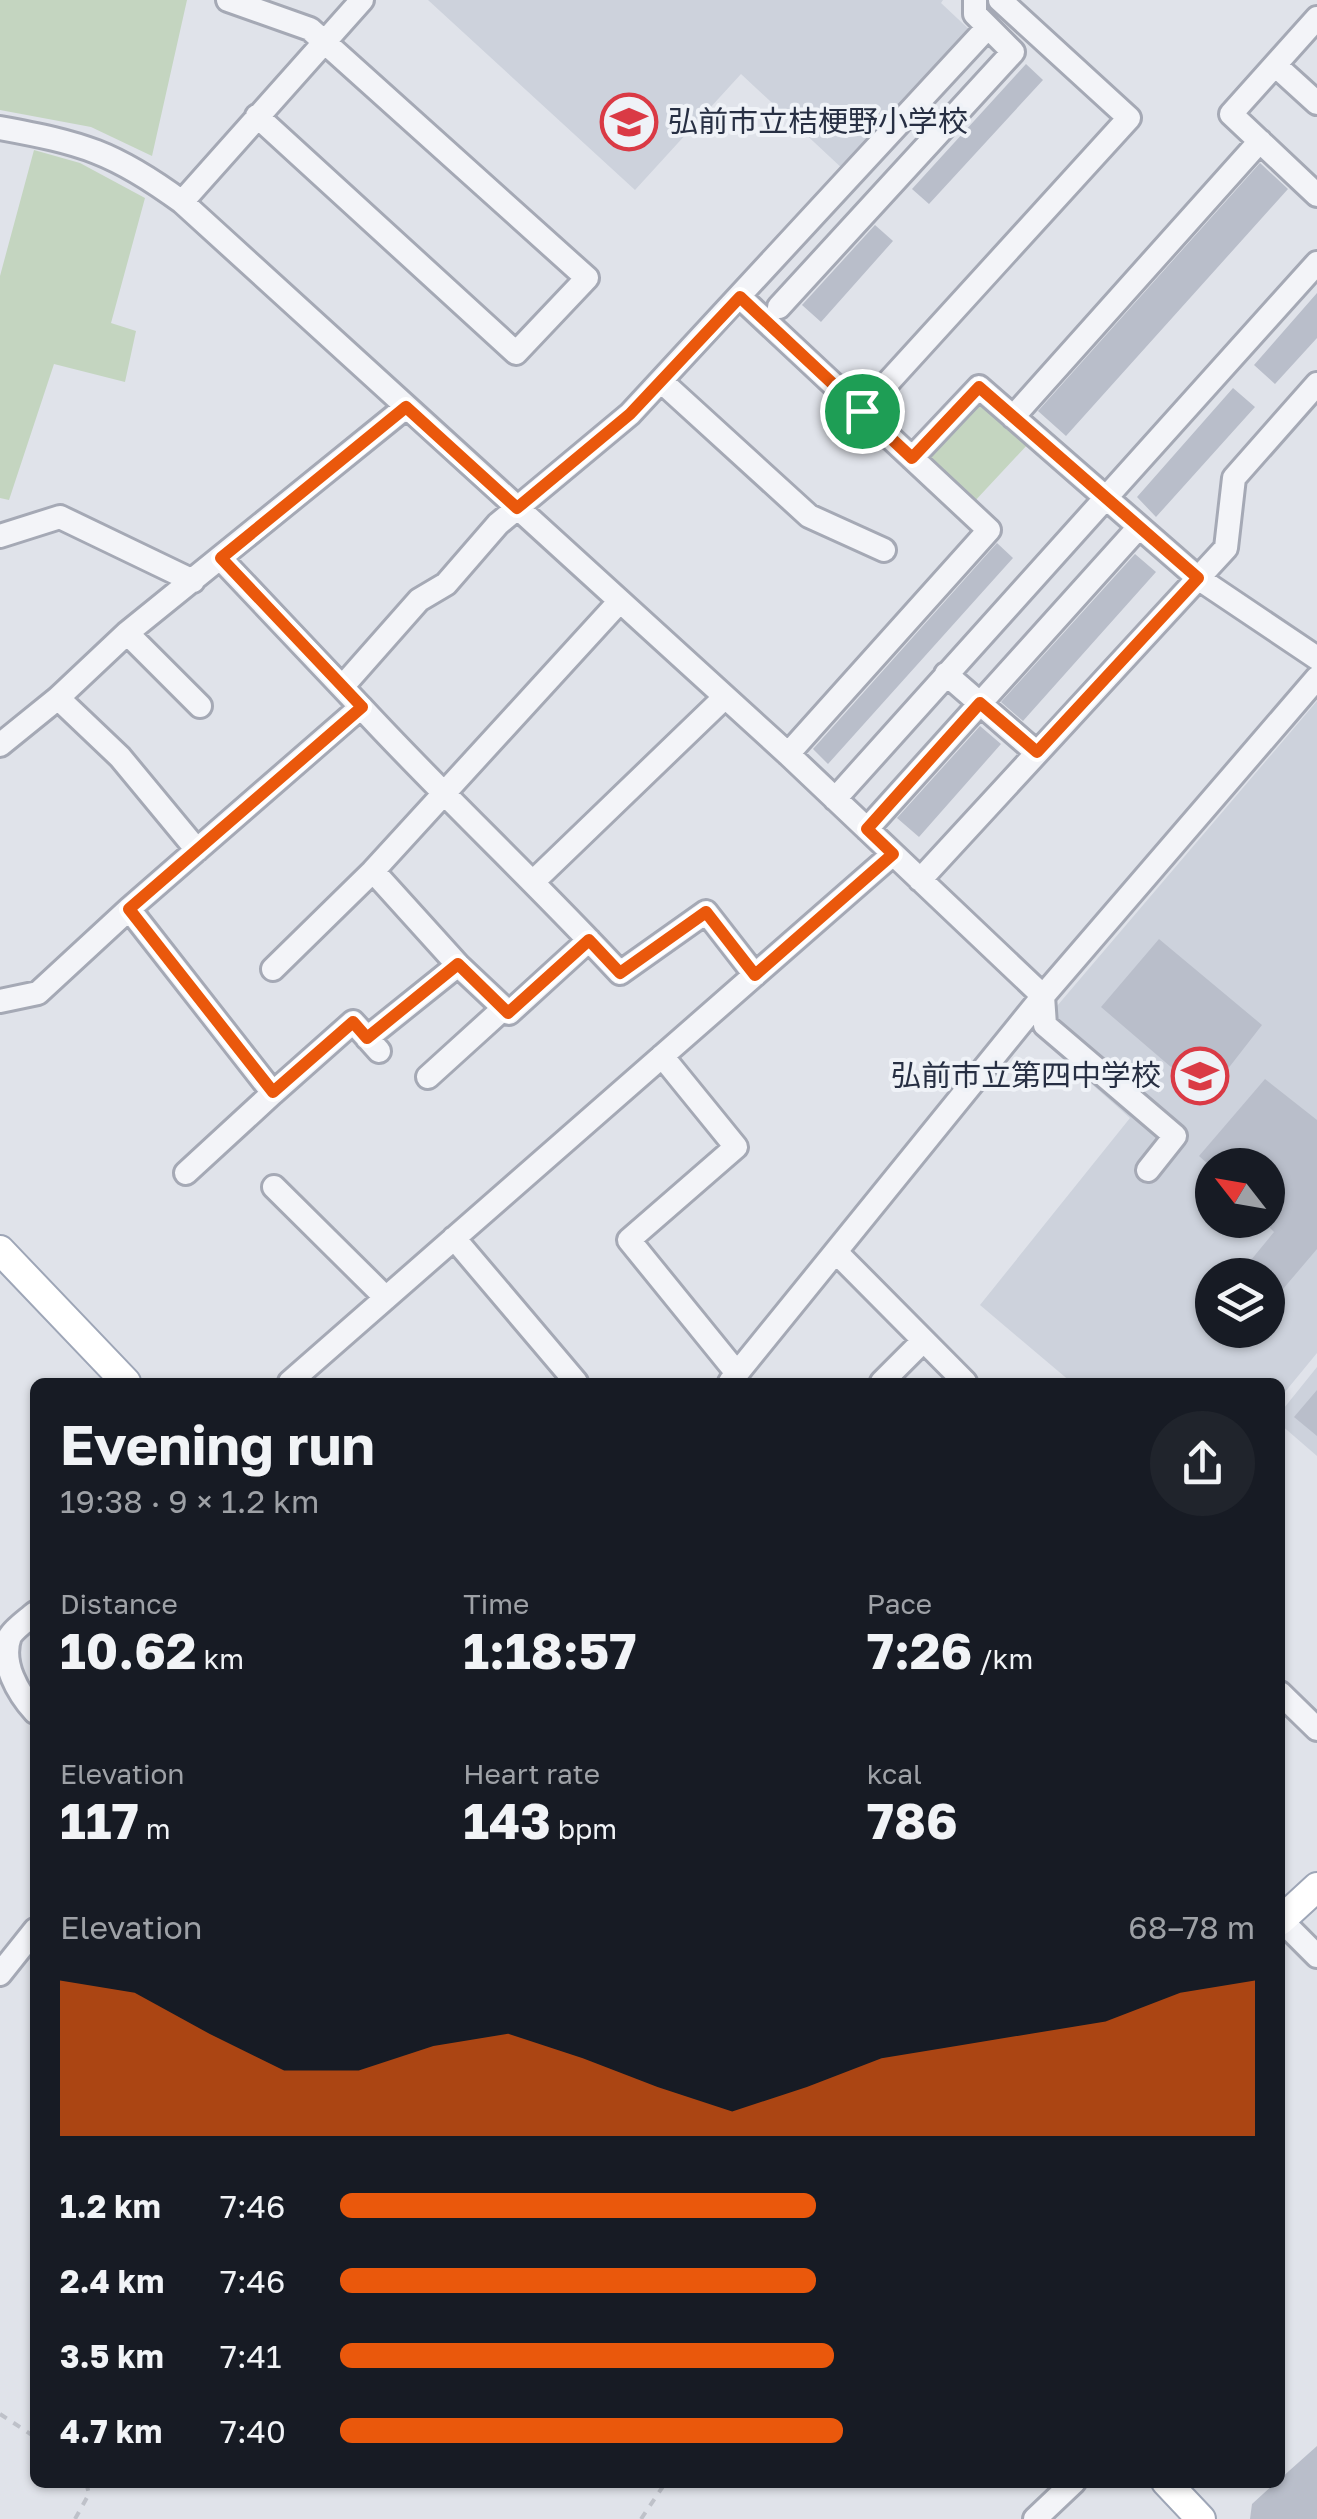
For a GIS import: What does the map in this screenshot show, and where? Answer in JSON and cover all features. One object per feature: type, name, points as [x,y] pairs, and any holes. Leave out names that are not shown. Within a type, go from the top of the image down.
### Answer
[{"type":"main road","points":[[0,1250],[122,1378]]},
{"type":"main road","points":[[1285,1916],[1317,1887]]},
{"type":"main road","points":[[1172,2488],[1201,2519]]},
{"type":"street","points":[[228,0],[310,28],[586,278],[516,352],[257,116]]},
{"type":"street","points":[[182,202],[362,0]]},
{"type":"street","points":[[779,307],[1013,52],[975,14],[976,0]]},
{"type":"street","points":[[862,411],[1129,118],[1000,0]]},
{"type":"street","points":[[1317,18],[1230,114],[1317,195]]},
{"type":"street","points":[[344,686],[418,600],[446,584],[498,524],[630,414],[988,27]]},
{"type":"street","points":[[1275,65],[1317,104]]},
{"type":"street","points":[[0,128],[89,147],[142,173],[182,202],[788,754],[1044,996],[1045,1025],[1175,1136],[1148,1170]]},
{"type":"street","points":[[1013,417],[1260,142]]},
{"type":"street","points":[[835,799],[1317,263]]},
{"type":"street","points":[[740,297],[989,530],[788,754]]},
{"type":"street","points":[[661,380],[809,516],[884,550]]},
{"type":"street","points":[[920,880],[1226,548],[1234,478],[1317,384]]},
{"type":"street","points":[[912,458],[979,387],[1198,578],[1317,658]]},
{"type":"street","points":[[0,745],[58,698],[126,633],[406,407]]},
{"type":"street","points":[[0,536],[60,517],[193,581]]},
{"type":"street","points":[[867,829],[1139,526]]},
{"type":"street","points":[[221,558],[443,796],[534,881],[620,973],[706,912],[755,975]]},
{"type":"street","points":[[273,969],[443,796],[620,601]]},
{"type":"street","points":[[126,633],[200,706]]},
{"type":"street","points":[[946,674],[1037,752]]},
{"type":"street","points":[[662,1056],[736,1146],[629,1240],[733,1378],[1044,996],[1317,678]]},
{"type":"street","points":[[534,881],[724,697]]},
{"type":"street","points":[[58,698],[120,757],[196,850]]},
{"type":"street","points":[[0,1001],[38,993],[362,707]]},
{"type":"street","points":[[295,1378],[893,854]]},
{"type":"street","points":[[372,871],[508,1013],[589,940]]},
{"type":"street","points":[[129,909],[273,1092]]},
{"type":"street","points":[[186,1172],[353,1022],[373,1044],[458,964]]},
{"type":"street","points":[[428,1077],[504,1008]]},
{"type":"street","points":[[274,1188],[386,1298]]},
{"type":"street","points":[[454,1238],[573,1378]]},
{"type":"street","points":[[836,1252],[961,1378]]},
{"type":"street","points":[[886,1378],[922,1342]]},
{"type":"street","points":[[30,1617],[10,1635],[5,1654],[11,1680],[30,1705]]},
{"type":"street","points":[[1285,1702],[1317,1729]]},
{"type":"street","points":[[1285,1924],[1317,1956]]},
{"type":"street","points":[[0,1974],[30,1936]]},
{"type":"street","points":[[1035,2519],[1068,2488]]},
{"type":"path","points":[[0,2414],[30,2435]]},
{"type":"path","points":[[75,2519],[90,2494],[88,2488]]},
{"type":"path","points":[[641,2519],[662,2488]]},
{"type":"shaded area","name":"弘前市立桔梗野小学校","points":[[428,0],[943,0],[941,3],[974,34],[845,171],[741,74],[635,190]]},
{"type":"shaded area","name":"弘前市立第四中学校","points":[[1317,701],[1317,1353],[1285,1392],[1285,1378],[1066,1378],[980,1305],[1130,1118],[1034,1033]]},
{"type":"shaded area","points":[[1317,1367],[1317,1456],[1285,1428],[1285,1407]]},
{"type":"green space","points":[[0,0],[187,0],[152,156],[91,127],[0,110]]},
{"type":"green space","points":[[34,150],[80,163],[145,198],[111,323],[136,331],[125,382],[54,364],[9,500],[0,498],[0,276]]},
{"type":"green space","points":[[980,398],[1029,443],[973,503],[924,460]]},
{"type":"building","points":[[1026,64],[1043,80],[929,204],[912,189]]},
{"type":"building","points":[[1260,163],[1288,189],[1066,436],[1038,411]]},
{"type":"building","points":[[875,225],[893,241],[821,322],[802,305]]},
{"type":"building","points":[[1317,293],[1317,338],[1275,384],[1254,365]]},
{"type":"building","points":[[1233,388],[1255,407],[1156,517],[1137,497]]},
{"type":"building","points":[[997,543],[1013,558],[828,764],[813,749]]},
{"type":"building","points":[[1135,554],[1156,572],[1023,721],[1001,702]]},
{"type":"building","points":[[980,726],[1001,744],[919,837],[897,818]]},
{"type":"building","points":[[1159,939],[1262,1025],[1206,1097],[1101,1007]]},
{"type":"building","points":[[1265,1079],[1317,1120],[1317,1249],[1285,1287],[1285,1258],[1253,1258],[1269,1238],[1285,1238],[1285,1148],[1206,1148]]},
{"type":"building","points":[[1317,1390],[1317,1436],[1294,1417]]},
{"type":"building","points":[[1317,2446],[1317,2519],[1250,2519],[1252,2504],[1269,2488],[1285,2488],[1285,2475]]},
{"type":"place","name":"弘前市立桔梗野小学校","points":[[629,122]]},
{"type":"place","name":"弘前市立第四中学校","points":[[1200,1076]]},
{"type":"route","points":[[740,297],[862,411],[912,458],[979,387],[1198,578],[1037,752],[980,703],[867,829],[893,854],[755,975],[706,912],[620,973],[589,940],[508,1013],[458,964],[367,1038],[353,1022],[273,1092],[129,909],[362,707],[221,558],[406,407],[517,508],[630,414],[740,297]]}]
